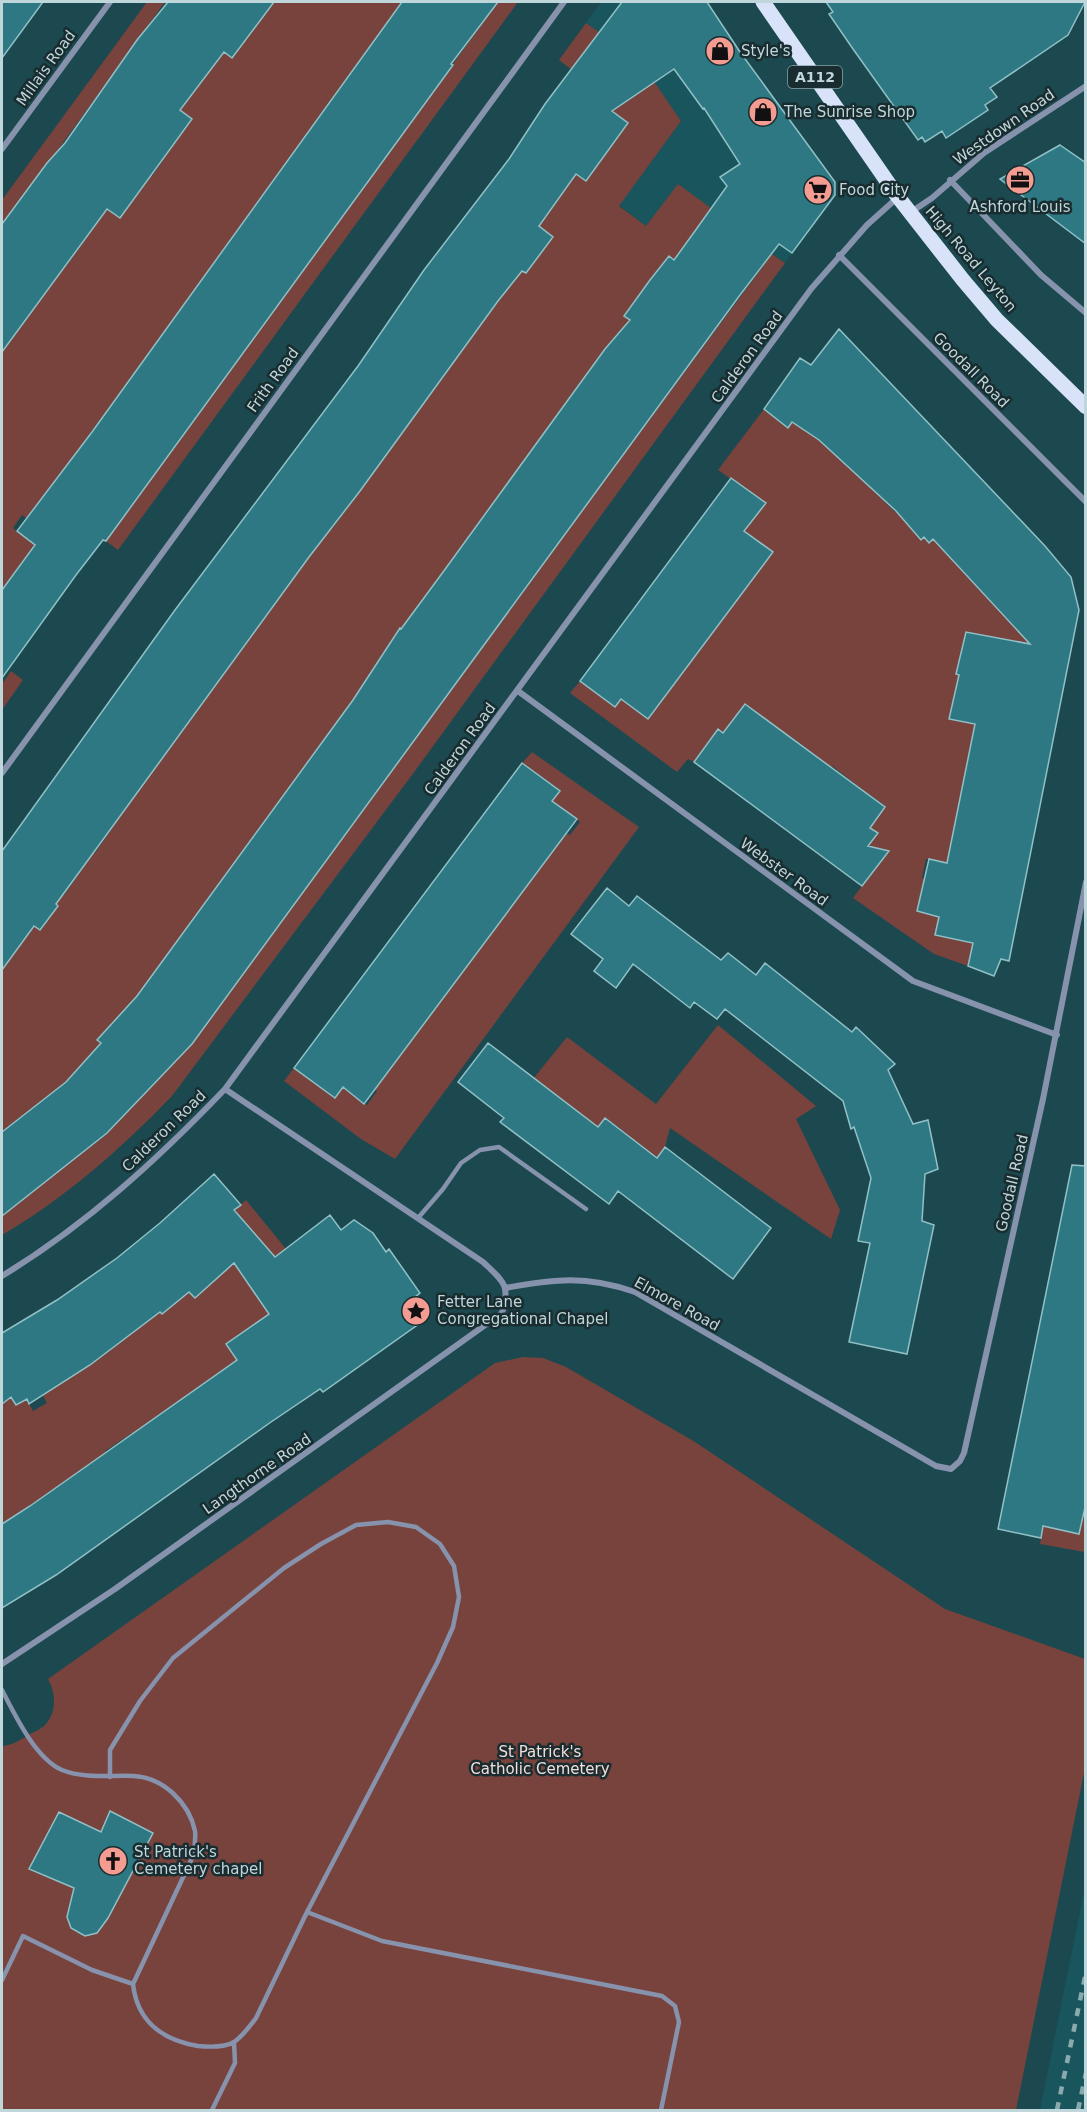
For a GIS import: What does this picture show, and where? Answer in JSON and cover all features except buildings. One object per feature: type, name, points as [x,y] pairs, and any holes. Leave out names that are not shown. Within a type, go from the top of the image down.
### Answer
[{"type":"main road","name":"High Road Leyton","points":[[763,2],[910,213],[997,320],[1086,407]]},
{"type":"street","name":"Millais Road","points":[[2,149],[110,2]]},
{"type":"street","name":"Frith Road","points":[[2,773],[564,2]]},
{"type":"street","name":"Westdown Road","points":[[910,213],[932,198],[950,180],[984,153],[1086,86]]},
{"type":"street","points":[[950,180],[1041,274],[1086,313]]},
{"type":"street","name":"Calderon Road","points":[[2,1276],[41,1252],[118,1191],[172,1144],[225,1089],[811,289],[867,225],[898,197]]},
{"type":"street","name":"Goodall Road","points":[[839,255],[1086,502]]},
{"type":"street","name":"Webster Road","points":[[518,691],[913,981],[1057,1035]]},
{"type":"street","name":"Goodall Road","points":[[936,1466],[951,1468],[960,1461],[964,1453],[1057,1035],[1086,882]]},
{"type":"street","points":[[225,1089],[483,1262],[499,1277],[505,1288]]},
{"type":"street","name":"Elmore Road","points":[[505,1288],[543,1281],[575,1280],[606,1282],[635,1292],[936,1466]]},
{"type":"street","name":"Langthorne Road","points":[[2,1664],[115,1589],[502,1313],[506,1299],[505,1288]]},
{"type":"lane","points":[[418,1218],[461,1163],[480,1150],[499,1147],[586,1209]]},
{"type":"lane","points":[[2,1690],[35,1747],[45,1758],[62,1770],[110,1778],[136,1776],[163,1785],[176,1796],[188,1812],[195,1833],[194,1854],[133,1984],[135,2000],[151,2024],[171,2039],[207,2047],[234,2042],[256,2018],[307,1912],[453,1628],[459,1597],[454,1566],[440,1544],[416,1527],[388,1522],[356,1525],[284,1568],[173,1658],[140,1701],[110,1750],[110,1778]]},
{"type":"lane","points":[[307,1912],[382,1941],[662,1996],[675,2006],[679,2022],[661,2110]]},
{"type":"lane","points":[[2,1980],[23,1936],[92,1970],[133,1984]]},
{"type":"lane","points":[[212,2110],[235,2063],[234,2042]]},
{"type":"shaded area","points":[[601,2],[704,2],[821,163],[835,184],[835,195],[785,263],[678,185],[646,226],[619,205],[681,121],[640,62],[586,23]]},
{"type":"shaded area","points":[[1085,1887],[1085,2110],[1040,2110]]},
{"type":"green space","points":[[147,2],[165,2],[2,227],[2,200]]},
{"type":"green space","points":[[219,2],[247,2],[256,8],[261,2],[404,2],[239,228],[268,248],[225,247],[207,273],[223,309],[195,289],[178,313],[205,334],[165,331],[146,356],[174,377],[162,394],[133,374],[114,401],[142,420],[129,438],[101,418],[83,443],[110,465],[45,532],[22,515],[13,528],[35,545],[2,590],[2,351],[21,325],[2,310],[2,299],[8,291],[33,310],[54,282],[40,245],[67,265],[86,238],[66,210],[91,230],[139,166],[152,176],[162,162],[123,133],[172,146],[192,119],[154,91],[197,32],[232,58],[252,31],[217,5]]},
{"type":"green space","points":[[498,2],[518,2],[118,550],[106,541]]},
{"type":"green space","points":[[586,23],[640,61],[681,121],[619,206],[646,226],[678,184],[741,230],[703,281],[670,256],[625,316],[659,341],[624,340],[617,334],[610,344],[540,568],[772,254],[785,263],[412,775],[172,1096],[133,1134],[70,1189],[2,1235],[2,1214],[107,1134],[142,1096],[300,896],[427,723],[362,686],[343,714],[370,734],[331,730],[132,1004],[98,1040],[119,1062],[70,1079],[2,1132],[2,970],[15,952],[11,944],[2,938],[2,909],[25,919],[41,930],[58,906],[27,884],[34,874],[64,895],[83,868],[54,847],[65,832],[95,853],[112,828],[84,807],[125,809],[144,783],[116,763],[157,765],[176,739],[149,719],[162,702],[189,722],[199,708],[171,687],[303,507],[332,529],[413,418],[384,397],[425,401],[446,374],[416,352],[457,358],[476,332],[459,293],[489,314],[509,288],[505,259],[526,273],[553,237],[533,221],[546,217],[576,174],[586,181],[628,123],[598,101],[572,70],[559,60]],"holes":[[[463,544],[471,549],[505,552],[536,575],[434,714],[372,670],[376,664],[383,670]]]},
{"type":"green space","points":[[812,397],[814,435],[895,512],[901,507],[929,543],[933,539],[1019,620],[1018,632],[1031,635],[1030,644],[966,632],[957,674],[987,679],[950,719],[1012,732],[948,863],[926,859],[922,878],[983,892],[980,908],[921,894],[917,911],[939,917],[935,935],[973,943],[968,966],[934,954],[853,898],[883,857],[868,846],[878,833],[870,828],[885,806],[869,794],[847,824],[840,819],[862,789],[832,766],[809,797],[796,788],[818,757],[790,736],[766,767],[776,727],[745,704],[723,733],[717,730],[694,762],[688,759],[677,772],[570,693],[580,681],[615,707],[621,699],[648,719],[757,573],[744,531],[765,503],[718,470],[764,409],[788,427]]},
{"type":"green space","points":[[11,671],[23,680],[2,710],[2,684]]},
{"type":"green space","points":[[532,752],[639,827],[395,1159],[361,1139],[284,1081],[294,1068],[335,1098],[343,1087],[367,1105],[377,1091],[374,1089],[565,833],[570,835],[580,822],[552,801],[560,790],[522,763]]},
{"type":"green space","points":[[718,1025],[816,1106],[796,1119],[840,1210],[831,1239],[670,1128],[665,1147],[650,1167],[620,1144],[627,1134],[606,1118],[598,1128],[533,1079],[567,1037],[656,1104]]},
{"type":"green space","points":[[246,1200],[299,1265],[303,1363],[241,1333],[226,1344],[254,1385],[220,1372],[194,1390],[211,1414],[193,1426],[176,1403],[151,1420],[150,1458],[132,1433],[105,1451],[123,1477],[88,1465],[61,1484],[78,1508],[43,1497],[2,1524],[2,1388],[8,1399],[11,1397],[16,1405],[27,1399],[33,1411],[47,1403],[27,1367],[158,1311],[162,1314],[171,1307],[168,1270],[195,1298],[211,1284],[234,1210]]},
{"type":"green space","name":"St Patrick's Catholic Cemetery","points":[[523,1357],[543,1358],[566,1367],[695,1442],[945,1609],[1085,1659],[1085,1768],[1016,2110],[2,2110],[2,1746],[18,1741],[42,1728],[49,1720],[54,1702],[53,1690],[48,1679],[495,1363]]},
{"type":"green space","points":[[1085,1503],[1085,1552],[1040,1544],[1043,1526],[1079,1533]]},
{"type":"railway","points":[[1057,2110],[1086,1972]]},
{"type":"railway","points":[[1078,2110],[1086,2073]]},
{"type":"place","name":"Style's","points":[[720,51]]},
{"type":"place","name":"The Sunrise Shop","points":[[763,112]]},
{"type":"place","name":"Ashford Louis","points":[[1020,180]]},
{"type":"place","name":"Food City","points":[[818,190]]},
{"type":"place","name":"Fetter Lane Congregational Chapel","points":[[416,1311]]},
{"type":"place","name":"St Patrick's Cemetery chapel","points":[[113,1861]]}]
